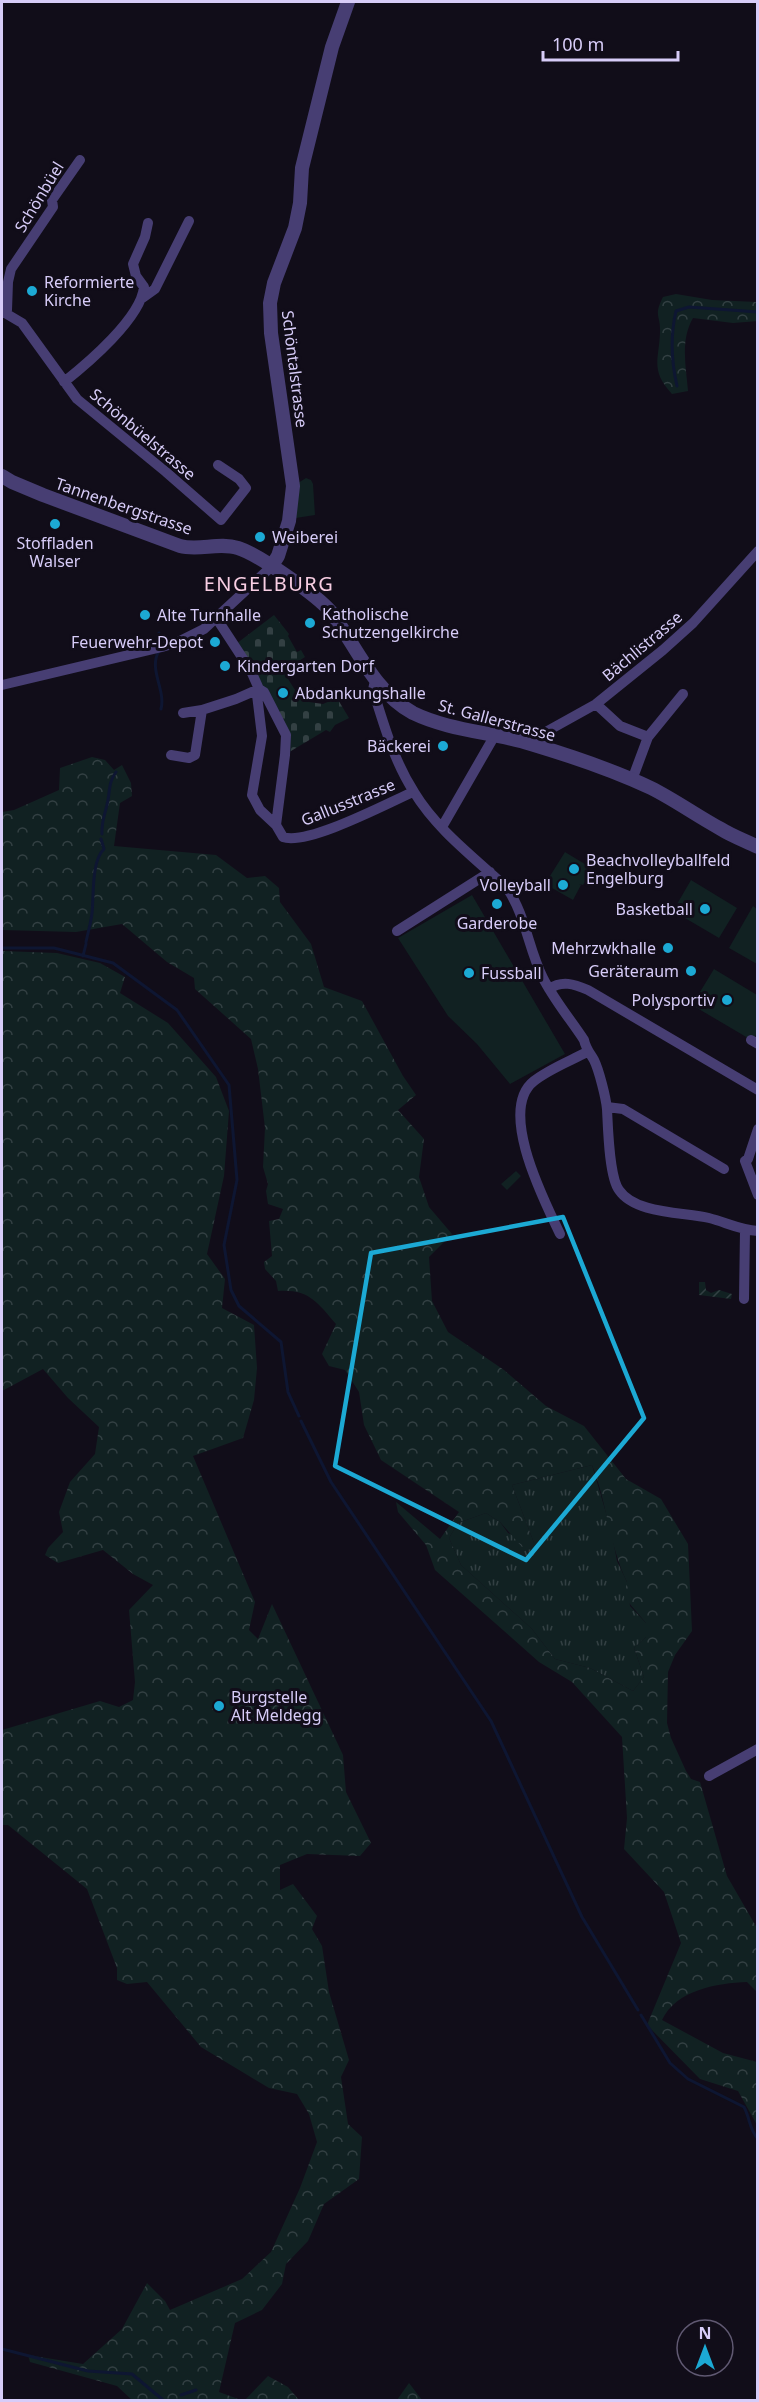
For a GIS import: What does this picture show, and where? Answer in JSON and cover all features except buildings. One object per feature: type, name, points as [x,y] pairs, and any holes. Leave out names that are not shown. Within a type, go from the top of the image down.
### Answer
[{"type":"street","name":"Schöntalstrasse","points":[[271,567],[278,556],[290,516],[293,486],[271,333],[270,303],[274,283],[295,228],[300,202],[302,168],[332,47],[348,2]]},
{"type":"street","name":"Schönbüel","points":[[3,313],[11,269],[52,207],[52,200],[80,160]]},
{"type":"street","points":[[141,299],[155,289],[189,221]]},
{"type":"street","points":[[64,382],[88,364],[104,348],[120,330],[141,299],[144,287],[136,276],[133,264],[145,237],[148,223]]},
{"type":"street","name":"Schönbüelstrasse","points":[[3,313],[22,323],[76,399],[166,472],[220,520],[246,488],[239,479],[218,465]]},
{"type":"street","name":"Tannenbergstrasse","points":[[2,476],[33,491],[174,545],[188,548],[223,546],[238,548],[271,567]]},
{"type":"street","name":"Bächlistrasse","points":[[531,744],[533,739],[596,704],[693,623],[758,551]]},
{"type":"street","points":[[2,685],[178,642],[204,629],[217,619],[271,567]]},
{"type":"street","name":"St. Gallerstrasse","points":[[271,567],[324,604],[377,681],[395,701],[415,713],[446,724],[531,744],[632,780],[651,788],[722,830],[758,847]]},
{"type":"street","name":"Gallusstrasse","points":[[217,619],[264,692],[286,735],[276,825],[284,837],[300,838],[362,815],[413,792]]},
{"type":"street","points":[[377,681],[373,690],[389,743],[413,792],[442,827],[513,897],[523,918],[536,961],[549,989],[584,1040],[587,1052],[594,1060],[607,1107],[617,1188],[622,1194],[646,1207],[709,1218],[745,1230],[758,1231]]},
{"type":"street","points":[[183,713],[202,710],[236,699],[260,688]]},
{"type":"street","points":[[260,688],[257,695],[262,736],[252,795],[260,810],[276,825]]},
{"type":"street","points":[[632,780],[648,737],[683,694]]},
{"type":"street","points":[[596,704],[620,726],[648,737]]},
{"type":"street","points":[[171,754],[189,758],[195,755],[202,710]]},
{"type":"street","points":[[442,827],[495,735]]},
{"type":"street","points":[[396,931],[490,872]]},
{"type":"street","points":[[549,989],[570,983],[588,990],[758,1090]]},
{"type":"street","points":[[560,1234],[531,1170],[524,1142],[522,1104],[525,1093],[533,1082],[587,1052]]},
{"type":"street","points":[[607,1107],[623,1109],[724,1168]]},
{"type":"street","points":[[758,1129],[748,1159],[745,1161],[758,1195]]},
{"type":"street","points":[[744,1299],[745,1230]]},
{"type":"street","points":[[709,1776],[758,1749]]},
{"type":"highlighted area","points":[[563,1217],[644,1418],[526,1560],[335,1466],[371,1253]]},
{"type":"green space","points":[[676,294],[712,300],[757,302],[758,321],[733,323],[693,318],[685,344],[688,391],[672,394],[665,386],[658,371],[660,327],[658,312],[663,297]]},
{"type":"green space","points":[[306,478],[313,484],[315,515],[296,518],[298,483]]},
{"type":"green space","points":[[274,615],[289,634],[297,652],[301,650],[305,657],[283,671],[302,701],[323,704],[337,698],[349,718],[335,725],[330,732],[326,730],[286,754],[282,731],[236,644]]},
{"type":"green space","points":[[92,757],[105,760],[114,770],[122,765],[131,783],[132,796],[120,803],[114,846],[216,855],[247,878],[265,876],[279,888],[280,902],[311,944],[324,987],[362,1001],[403,1076],[416,1095],[398,1110],[424,1139],[419,1177],[429,1207],[452,1234],[429,1257],[432,1301],[448,1332],[504,1370],[546,1406],[584,1426],[626,1479],[661,1499],[688,1544],[692,1631],[675,1655],[668,1672],[667,1723],[671,1738],[686,1771],[691,1779],[700,1782],[727,1876],[757,1928],[757,1992],[747,1982],[723,1984],[698,1990],[677,2002],[662,2020],[723,2053],[757,2062],[757,2125],[738,2091],[700,2079],[647,2025],[681,1943],[664,1892],[624,1849],[627,1818],[622,1737],[572,1682],[539,1662],[435,1570],[426,1545],[398,1512],[396,1502],[440,1539],[459,1512],[381,1460],[364,1425],[359,1392],[345,1370],[329,1366],[322,1354],[336,1324],[312,1298],[297,1292],[278,1291],[276,1281],[265,1269],[264,1262],[272,1256],[269,1221],[279,1219],[283,1209],[268,1204],[266,1191],[268,1184],[263,1167],[265,1128],[258,1069],[251,1039],[195,989],[194,978],[167,962],[122,924],[76,932],[2,930],[2,812],[14,810],[59,790],[60,768]],"holes":[[[592,1465],[616,1553],[627,1582],[624,1597],[646,1623],[646,1637],[634,1648],[644,1677],[633,1691],[590,1668],[555,1659],[532,1629],[461,1565],[449,1538],[458,1523],[486,1513],[500,1522],[522,1547],[534,1543],[512,1485]]]},
{"type":"green space","points":[[565,852],[593,869],[583,885],[579,884],[581,885],[573,900],[545,884]]},
{"type":"green space","name":"Basketball","points":[[691,880],[737,908],[719,938],[673,911]]},
{"type":"green space","name":"Fussball","points":[[472,895],[565,1054],[510,1084],[477,1044],[448,1016],[398,938]]},
{"type":"green space","points":[[753,906],[757,909],[757,964],[729,948]]},
{"type":"green space","points":[[2,951],[57,953],[100,963],[125,977],[120,993],[168,1023],[216,1077],[229,1111],[224,1176],[207,1254],[225,1279],[222,1308],[254,1325],[257,1368],[254,1400],[243,1438],[193,1456],[255,1602],[249,1630],[258,1639],[272,1604],[343,1755],[346,1792],[371,1843],[360,1856],[307,1854],[280,1865],[280,1890],[293,1884],[317,1916],[312,1929],[322,1946],[329,1992],[349,2060],[341,2077],[348,2124],[362,2137],[359,2179],[324,2204],[308,2241],[286,2264],[282,2284],[262,2310],[235,2323],[219,2392],[241,2400],[132,2400],[117,2386],[30,2362],[28,2355],[83,2364],[122,2329],[147,2283],[165,2301],[170,2310],[242,2279],[271,2252],[300,2188],[317,2142],[309,2114],[297,2094],[269,2088],[201,2047],[147,1982],[127,1984],[117,1980],[117,1968],[87,1889],[8,1825],[2,1825],[2,1730],[100,1701],[119,1707],[133,1700],[135,1682],[129,1610],[153,1585],[133,1574],[103,1550],[58,1563],[45,1555],[48,1548],[63,1532],[59,1512],[70,1482],[95,1454],[99,1427],[68,1398],[43,1369],[2,1391]]},
{"type":"green space","name":"Polysportiv","points":[[714,969],[757,995],[757,1033],[753,1041],[692,1005]]},
{"type":"green space","points":[[516,1171],[521,1176],[507,1190],[501,1184]]},
{"type":"green space","points":[[699,1282],[705,1282],[706,1290],[711,1293],[719,1290],[732,1294],[731,1299],[699,1295]]},
{"type":"green space","points":[[592,1465],[611,1530],[617,1561],[627,1582],[630,1606],[646,1623],[646,1637],[634,1648],[644,1677],[633,1691],[590,1668],[555,1659],[532,1629],[461,1565],[449,1538],[458,1523],[486,1513],[500,1522],[508,1533],[534,1543],[512,1485]]},
{"type":"green space","points":[[268,2376],[288,2387],[299,2400],[245,2400]]},
{"type":"green space","points":[[409,2383],[422,2400],[397,2400]]},
{"type":"waterway","points":[[677,386],[672,348],[676,311],[689,307],[758,312]]},
{"type":"waterway","points":[[159,633],[160,641]]},
{"type":"waterway","points":[[159,651],[155,665],[161,694],[161,709]]},
{"type":"waterway","points":[[102,834],[110,785],[116,772]]},
{"type":"waterway","points":[[86,942],[92,917],[95,870],[104,849],[101,839]]},
{"type":"waterway","points":[[83,956],[86,944]]},
{"type":"waterway","points":[[2,948],[54,948],[113,963],[177,1010],[229,1085],[237,1180],[224,1245],[231,1290],[239,1306],[281,1342],[288,1392],[299,1416]]},
{"type":"waterway","points":[[301,1421],[331,1482],[491,1721],[582,1917],[638,2010]]},
{"type":"waterway","points":[[641,2015],[670,2063],[688,2079],[744,2107],[758,2139]]},
{"type":"waterway","points":[[2,2349],[88,2371],[132,2374],[163,2400]]},
{"type":"waterway","points":[[181,2395],[196,2390]]},
{"type":"place","name":"Reformierte Kirche","points":[[32,291]]},
{"type":"place","name":"Stoffladen Walser","points":[[55,524]]},
{"type":"place","name":"Weiberei","points":[[260,537]]},
{"type":"place","name":"Alte Turnhalle","points":[[145,615]]},
{"type":"place","name":"Katholische Schutzengelkirche","points":[[310,623]]},
{"type":"place","name":"Feuerwehr-Depot","points":[[215,642]]},
{"type":"place","name":"Kindergarten Dorf","points":[[225,666]]},
{"type":"place","name":"Abdankungshalle","points":[[283,693]]},
{"type":"place","name":"Bäckerei","points":[[443,746]]},
{"type":"place","name":"Beachvolleyballfeld Engelburg","points":[[574,869]]},
{"type":"place","name":"Volleyball","points":[[563,885]]},
{"type":"place","name":"Garderobe","points":[[497,904]]},
{"type":"place","name":"Basketball","points":[[705,909]]},
{"type":"place","name":"Mehrzwkhalle","points":[[668,948]]},
{"type":"place","name":"Geräteraum","points":[[691,971]]},
{"type":"place","name":"Fussball","points":[[469,973]]},
{"type":"place","name":"Polysportiv","points":[[727,1000]]},
{"type":"place","name":"Burgstelle Alt Meldegg","points":[[219,1706]]},
{"type":"district","name":"ENGELBURG","points":[[269,583]]}]
